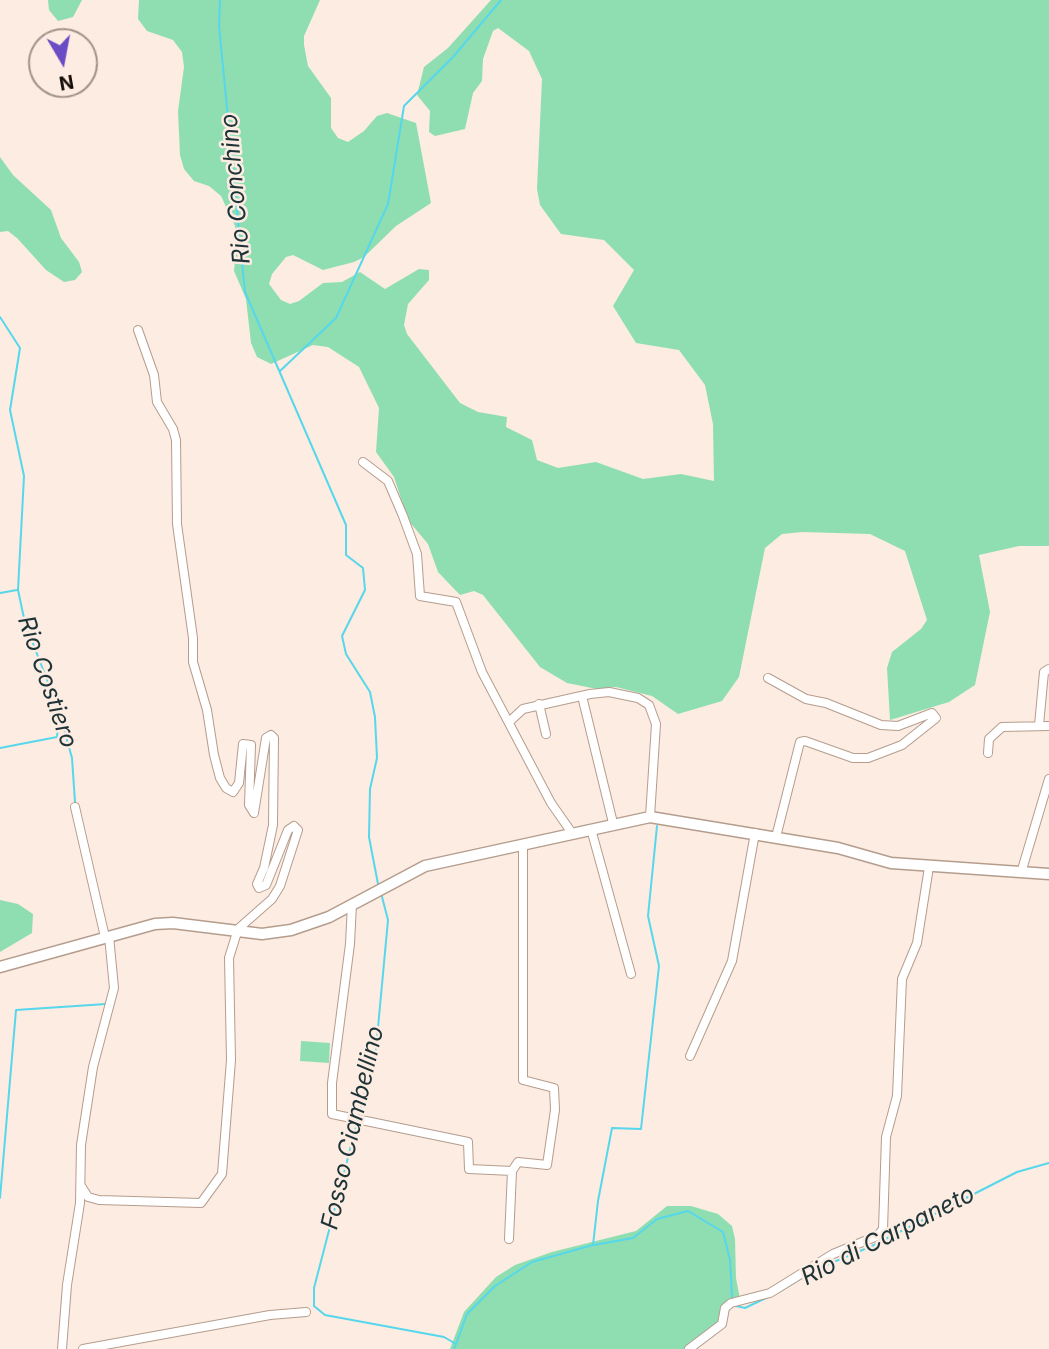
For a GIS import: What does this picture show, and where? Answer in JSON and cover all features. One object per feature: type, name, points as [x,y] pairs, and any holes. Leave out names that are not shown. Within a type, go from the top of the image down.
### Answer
[{"type":"main road","points":[[0,967],[155,924],[173,923],[262,934],[291,930],[329,917],[379,888],[425,866],[650,817],[838,848],[891,863],[1049,874]]},
{"type":"street","points":[[80,1186],[88,1197],[110,1201],[201,1203],[209,1196],[222,1174],[231,1060],[229,958],[236,931],[272,899],[280,886],[298,830],[294,826],[288,831],[266,885],[259,888],[257,884],[264,868],[273,825],[274,738],[271,735],[266,738],[254,813],[249,805],[251,745],[243,744],[239,783],[233,792],[226,788],[220,778],[214,754],[207,710],[193,662],[193,638],[177,524],[176,440],[173,429],[157,402],[154,375],[138,330]]},
{"type":"street","points":[[363,462],[388,481],[403,516],[417,554],[420,596],[456,602],[482,672],[551,803],[572,833]]},
{"type":"street","points":[[1039,725],[1044,672],[1049,669]]},
{"type":"street","points":[[768,678],[806,699],[826,703],[881,725],[898,726],[932,713],[936,718],[902,745],[867,758],[852,758],[805,741],[800,742],[776,837]]},
{"type":"street","points":[[509,722],[523,709],[609,692],[638,698],[649,705],[656,731],[650,817]]},
{"type":"street","points":[[582,696],[613,824]]},
{"type":"street","points":[[538,705],[546,734]]},
{"type":"street","points":[[988,753],[989,739],[1002,727],[1049,726]]},
{"type":"street","points":[[1021,873],[1049,779]]},
{"type":"street","points":[[62,1349],[80,1186],[81,1145],[90,1082],[114,988],[107,936],[75,807]]},
{"type":"street","points":[[591,829],[631,974]]},
{"type":"street","points":[[690,1056],[732,961],[755,833]]},
{"type":"street","points":[[509,1239],[512,1171],[519,1162],[547,1165],[555,1111],[554,1088],[523,1080],[523,845]]},
{"type":"street","points":[[689,1349],[722,1324],[725,1308],[731,1303],[770,1293],[833,1254],[877,1236],[883,1229],[886,1137],[897,1096],[900,992],[902,979],[917,943],[929,867]]},
{"type":"street","points":[[352,904],[350,944],[330,1110],[332,1114],[468,1142],[469,1169],[512,1171]]},
{"type":"street","points":[[83,1349],[270,1315],[306,1311]]},
{"type":"green space","points":[[48,0],[82,0],[73,17],[58,21],[49,10]]},
{"type":"green space","points":[[139,0],[320,0],[304,36],[304,45],[308,66],[331,98],[331,128],[338,138],[348,142],[364,131],[377,116],[387,113],[416,123],[431,203],[396,226],[364,257],[354,262],[323,270],[293,255],[286,257],[272,274],[269,284],[281,300],[290,304],[299,301],[323,283],[342,282],[360,272],[385,289],[419,269],[429,270],[429,280],[408,304],[404,325],[407,334],[460,403],[478,412],[507,417],[506,427],[532,440],[537,460],[558,468],[596,462],[643,479],[681,474],[714,481],[713,424],[705,385],[679,350],[636,343],[613,306],[634,270],[604,240],[561,234],[540,205],[537,189],[542,79],[529,51],[498,28],[493,31],[483,59],[482,81],[473,93],[465,129],[435,136],[429,132],[430,111],[417,95],[424,67],[448,48],[491,0],[1049,0],[1049,546],[1019,546],[979,555],[990,612],[975,685],[949,702],[890,720],[887,668],[892,652],[921,629],[927,620],[905,551],[870,534],[782,534],[765,548],[739,677],[722,701],[678,714],[652,696],[616,687],[597,689],[567,683],[540,667],[483,595],[474,591],[460,595],[438,572],[428,544],[408,520],[394,477],[376,452],[379,408],[359,367],[328,347],[313,345],[271,364],[257,357],[251,343],[246,299],[234,271],[237,241],[235,226],[221,196],[209,186],[194,181],[184,169],[180,155],[178,111],[184,67],[182,52],[173,40],[147,31],[138,19]]},
{"type":"green space","points":[[0,157],[13,175],[51,210],[61,238],[79,262],[82,272],[75,280],[64,282],[46,270],[17,238],[8,231],[0,232]]},
{"type":"green space","points":[[0,900],[18,904],[33,914],[32,933],[0,952]]},
{"type":"green space","points":[[301,1041],[330,1043],[329,1063],[300,1061]]},
{"type":"green space","points":[[667,1206],[691,1206],[718,1214],[732,1226],[735,1239],[736,1278],[740,1299],[718,1323],[690,1342],[686,1349],[450,1349],[464,1312],[496,1277],[515,1265],[552,1252],[636,1231]]},
{"type":"waterway","name":"Fosso Ciambellino","points":[[220,0],[219,26],[245,292],[346,525],[346,555],[363,568],[365,590],[342,636],[346,654],[370,692],[375,717],[377,758],[370,789],[369,837],[378,884]]},
{"type":"waterway","points":[[280,371],[336,318],[388,204],[404,106],[453,57],[501,0]]},
{"type":"waterway","name":"Rio Costiero","points":[[0,317],[20,348],[10,410],[24,476],[18,590],[25,623],[58,708],[72,758],[75,802]]},
{"type":"waterway","points":[[0,593],[17,590]]},
{"type":"waterway","points":[[0,748],[57,737],[59,716]]},
{"type":"waterway","points":[[456,1344],[467,1314],[495,1286],[532,1262],[593,1245],[598,1201],[612,1128],[641,1129],[659,966],[648,916],[657,826]]},
{"type":"waterway","name":"Fosso Ciambellino","points":[[359,1115],[376,1049],[388,920],[381,893]]},
{"type":"waterway","points":[[0,1198],[16,1010],[106,1004]]},
{"type":"waterway","name":"Fosso Ciambellino","points":[[357,1123],[314,1288],[314,1306],[325,1315],[444,1337],[456,1344],[454,1349]]},
{"type":"waterway","name":"Rio di Carpaneto","points":[[779,1292],[817,1269],[872,1246],[1017,1172],[1049,1163]]},
{"type":"waterway","name":"Rio di Carpaneto","points":[[594,1245],[633,1238],[657,1219],[688,1211],[723,1232],[730,1260],[732,1297]]},
{"type":"waterway","name":"Rio di Carpaneto","points":[[732,1305],[745,1308],[768,1297]]},
{"type":"water label","name":"Rio Conchino","points":[[236,189]]}]
